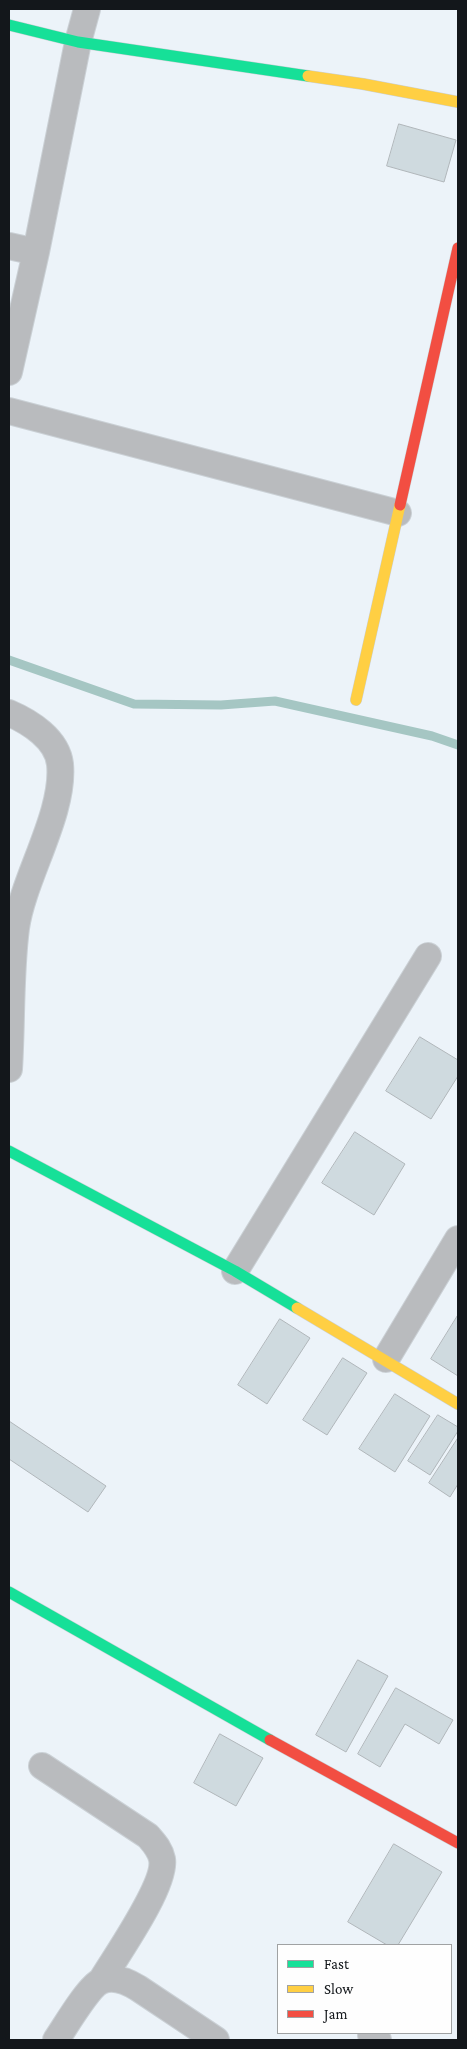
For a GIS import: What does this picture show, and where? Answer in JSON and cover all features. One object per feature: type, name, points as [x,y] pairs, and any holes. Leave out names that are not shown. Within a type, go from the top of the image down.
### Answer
[{"type":"street","points":[[9,372],[36,252],[78,42],[87,9]]},
{"type":"street","points":[[9,25],[78,42],[364,84],[458,102]]},
{"type":"street","points":[[9,246],[36,252]]},
{"type":"street","points":[[356,700],[458,248]]},
{"type":"street","points":[[9,411],[398,513]]},
{"type":"street","points":[[9,713],[36,727],[53,746],[60,764],[59,785],[54,810],[29,877],[16,928],[9,1069]]},
{"type":"street","points":[[235,1271],[428,956]]},
{"type":"street","points":[[9,1151],[235,1271],[386,1359],[458,1404]]},
{"type":"street","points":[[386,1359],[458,1239]]},
{"type":"street","points":[[9,1592],[232,1719],[458,1843]]},
{"type":"street","points":[[42,1766],[148,1836],[157,1847],[162,1859],[159,1883],[101,1981],[92,1988],[56,2040]]},
{"type":"street","points":[[101,1981],[112,1978],[128,1982],[216,2040]]},
{"type":"building","points":[[399,124],[456,140],[444,182],[387,166]]},
{"type":"building","points":[[420,1037],[458,1060],[458,1076],[431,1119],[386,1091]]},
{"type":"building","points":[[355,1132],[405,1164],[374,1215],[322,1183]]},
{"type":"building","points":[[458,1315],[458,1376],[431,1359]]},
{"type":"building","points":[[280,1319],[310,1338],[267,1404],[238,1385]]},
{"type":"building","points":[[343,1358],[367,1373],[327,1435],[303,1420]]},
{"type":"building","points":[[395,1394],[430,1416],[395,1472],[359,1449]]},
{"type":"building","points":[[438,1415],[458,1427],[458,1431],[430,1475],[408,1461]]},
{"type":"building","points":[[9,1421],[106,1486],[88,1512],[9,1459]]},
{"type":"building","points":[[458,1438],[458,1484],[450,1497],[429,1483]]},
{"type":"building","points":[[358,1660],[388,1676],[346,1752],[316,1735]]},
{"type":"building","points":[[396,1688],[453,1720],[439,1744],[405,1724],[380,1767],[358,1754]]},
{"type":"building","points":[[220,1734],[263,1758],[236,1806],[194,1783]]},
{"type":"building","points":[[394,1844],[442,1872],[399,1944],[385,1944],[348,1922]]},
{"type":"waterway","points":[[9,660],[134,704],[221,705],[275,701],[432,736],[458,745]]},
{"type":"traffic: fast","points":[[9,25],[78,42],[308,76]]},
{"type":"traffic: fast","points":[[9,1151],[235,1271],[297,1308]]},
{"type":"traffic: fast","points":[[9,1592],[270,1740]]},
{"type":"traffic: slow","points":[[308,76],[363,84],[458,102]]},
{"type":"traffic: slow","points":[[356,700],[400,505]]},
{"type":"traffic: slow","points":[[297,1308],[458,1404]]},
{"type":"traffic: jam","points":[[400,505],[458,248]]},
{"type":"traffic: jam","points":[[270,1740],[458,1843]]}]
